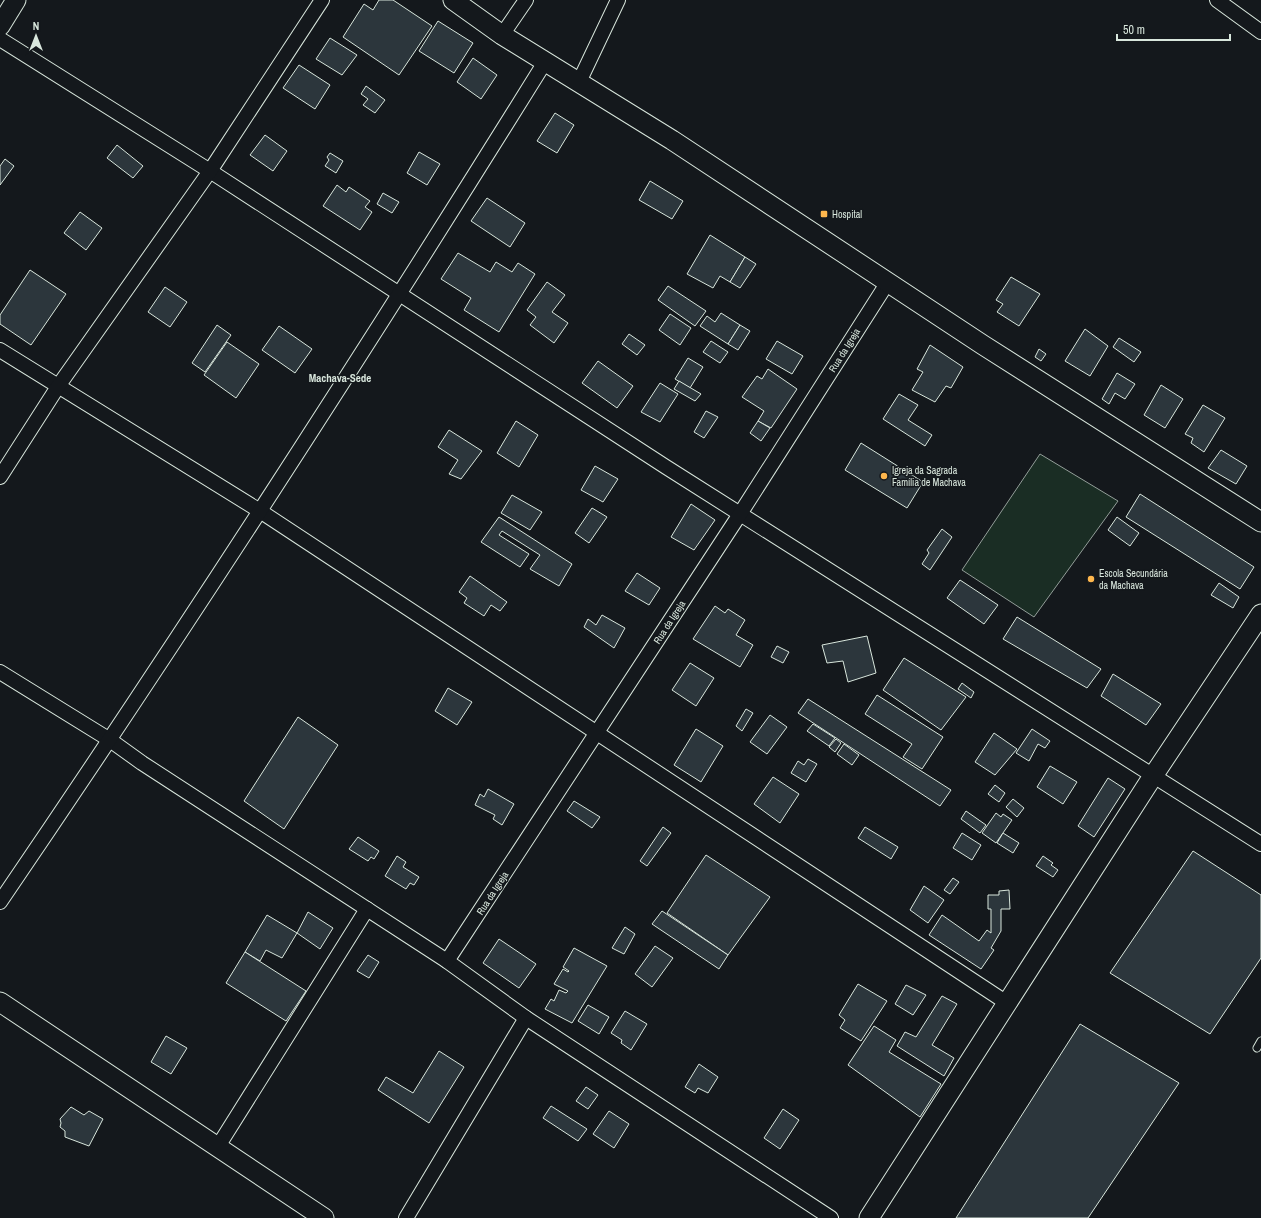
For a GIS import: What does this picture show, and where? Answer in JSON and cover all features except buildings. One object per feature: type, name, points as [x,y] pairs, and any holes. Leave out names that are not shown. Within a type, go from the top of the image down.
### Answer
[{"type":"street","points":[[0,26],[16,0]]},
{"type":"street","points":[[0,477],[59,385],[210,171],[322,0]]},
{"type":"street","points":[[453,0],[502,35],[579,82],[983,345],[1261,522]]},
{"type":"street","points":[[502,35],[526,0]]},
{"type":"street","points":[[579,82],[618,0]]},
{"type":"street","points":[[1217,0],[1261,32]]},
{"type":"street","points":[[0,39],[210,171],[400,296],[740,514],[1261,844]]},
{"type":"street","points":[[0,902],[110,740],[400,296],[545,62]]},
{"type":"street","name":"Rua da Igreja","points":[[447,961],[598,733],[888,282]]},
{"type":"street","points":[[0,350],[59,385],[260,511],[1007,1003]]},
{"type":"street","points":[[869,1218],[1153,776],[1261,614]]},
{"type":"street","points":[[0,672],[110,740],[142,763],[447,961],[526,1018],[831,1218]]},
{"type":"street","points":[[217,1148],[366,909]]},
{"type":"street","points":[[0,1002],[324,1218]]},
{"type":"street","points":[[406,1218],[526,1018]]},
{"type":"green space","points":[[1040,454],[1118,501],[1034,617],[962,570]]},
{"type":"place","name":"Hospital","points":[[824,214]]},
{"type":"place","name":"Igreja da Sagrada Família de Machava","points":[[884,476]]},
{"type":"place","name":"Escola Secundária da Machava","points":[[1091,579]]},
{"type":"district","name":"Machava-Sede","points":[[340,378]]}]
